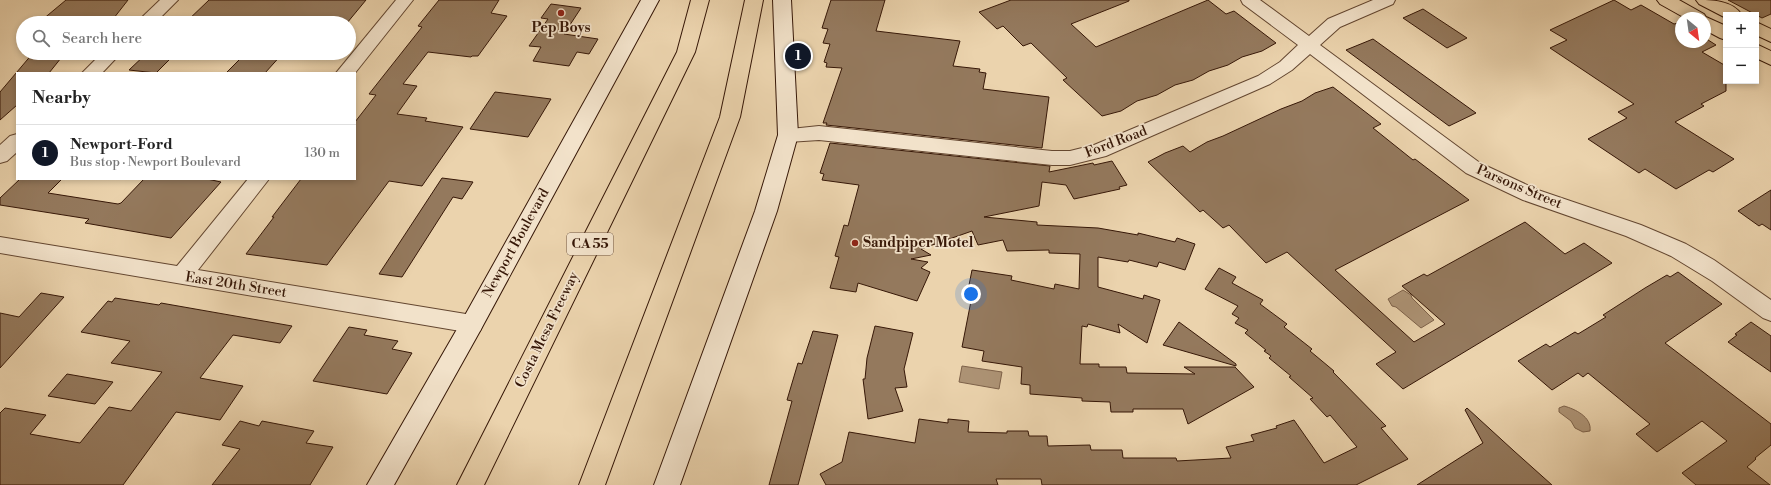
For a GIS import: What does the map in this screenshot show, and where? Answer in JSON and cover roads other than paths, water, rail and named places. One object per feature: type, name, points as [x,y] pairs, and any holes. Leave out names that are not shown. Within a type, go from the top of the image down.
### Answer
[{"type":"main road","name":"Newport Boulevard","points":[[380,485],[472,324],[650,0]]},
{"type":"main road","name":"Costa Mesa Freeway","points":[[470,485],[686,52],[700,0]]},
{"type":"main road","points":[[592,485],[730,117],[754,0]]},
{"type":"main road","points":[[667,485],[766,211],[788,135],[782,0]]},
{"type":"main road","points":[[1666,0],[1687,12]]},
{"type":"main road","points":[[1705,0],[1727,12]]},
{"type":"main road","points":[[1711,25],[1723,32]]},
{"type":"main road","points":[[1759,30],[1771,36]]},
{"type":"main road","points":[[1759,52],[1771,59]]},
{"type":"street","points":[[153,16],[170,0]]},
{"type":"street","points":[[356,59],[404,0]]},
{"type":"street","name":"Parsons Street","points":[[1249,0],[1473,168],[1511,187],[1539,198],[1607,220],[1664,243],[1683,253],[1771,312]]},
{"type":"street","name":"Ford Road","points":[[788,135],[819,133],[1052,158],[1070,158],[1099,151],[1264,80],[1286,66],[1334,22],[1387,0]]},
{"type":"street","points":[[92,72],[105,60]]},
{"type":"street","points":[[346,72],[356,60]]},
{"type":"street","points":[[0,156],[16,142]]},
{"type":"street","points":[[181,276],[258,180]]},
{"type":"street","name":"East 20th Street","points":[[0,245],[472,324]]},
{"type":"place","name":"Pep Boys","points":[[561,13]]},
{"type":"place","name":"Newport-Ford","points":[[798,56]]},
{"type":"place","name":"Sandpiper Motel","points":[[855,243]]}]
